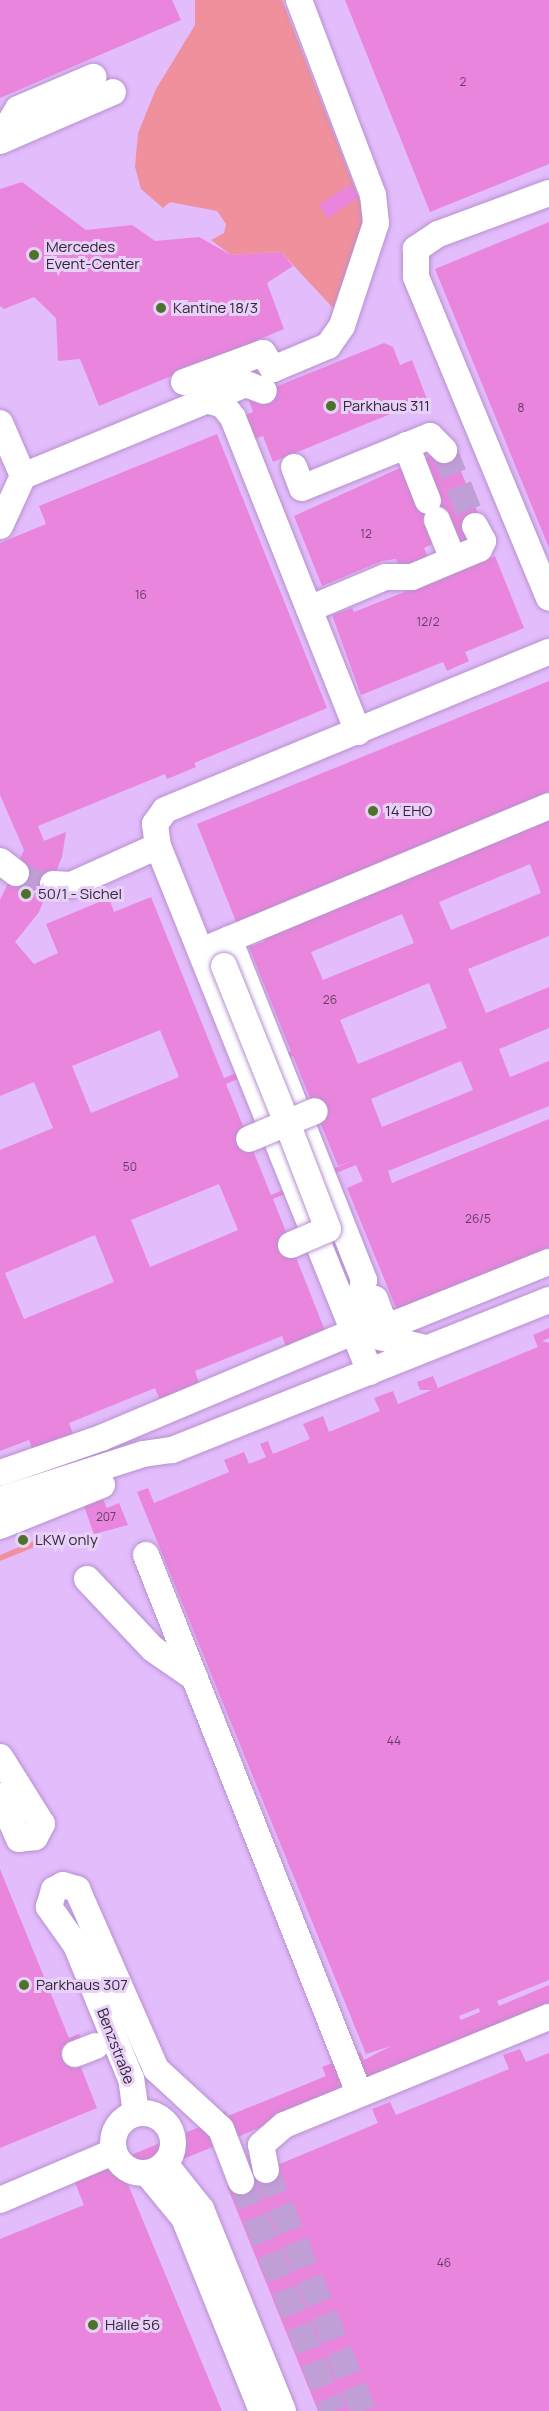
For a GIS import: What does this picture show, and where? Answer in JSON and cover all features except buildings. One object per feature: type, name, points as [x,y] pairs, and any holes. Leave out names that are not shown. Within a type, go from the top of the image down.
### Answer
[{"type":"street","points":[[184,382],[262,353],[273,369],[328,346],[342,326],[376,223],[373,195],[299,0]]},
{"type":"street","points":[[0,140],[18,109],[93,77]]},
{"type":"street","points":[[0,140],[113,92]]},
{"type":"street","points":[[549,193],[438,234],[416,249],[416,277],[549,598]]},
{"type":"street","points":[[0,526],[23,476],[246,384],[264,392]]},
{"type":"street","points":[[207,400],[223,405],[233,418],[358,732]]},
{"type":"street","points":[[0,423],[23,476]]},
{"type":"street","points":[[294,467],[302,488],[430,436],[444,450]]},
{"type":"street","points":[[406,445],[453,559]]},
{"type":"street","points":[[309,609],[385,577],[412,578],[479,549],[483,541],[475,526]]},
{"type":"street","points":[[172,1450],[164,1426],[326,1360],[354,1333],[364,1280],[217,950],[158,846],[155,824],[165,810],[549,652]]},
{"type":"street","points":[[217,950],[549,806]]},
{"type":"street","points":[[53,885],[71,885],[158,846]]},
{"type":"street","points":[[217,950],[328,1229],[291,1245]]},
{"type":"street","points":[[217,950],[370,1372]]},
{"type":"street","points":[[249,1139],[315,1111]]},
{"type":"street","points":[[359,1303],[375,1299],[382,1318],[392,1325],[549,1262]]},
{"type":"street","points":[[0,1500],[99,1477],[145,1471],[172,1450],[549,1300]]},
{"type":"street","points":[[0,1473],[101,1438],[354,1333],[426,1348]]},
{"type":"street","points":[[0,1526],[76,1497],[99,1477]]},
{"type":"street","points":[[146,1555],[359,2093]]},
{"type":"street","points":[[87,1579],[153,1649],[195,1678]]},
{"type":"street","points":[[0,1757],[42,1824],[35,1837],[19,1839],[0,1796]]},
{"type":"street","name":"Benzstraße","points":[[136,2113],[131,2079],[76,1945],[49,1907],[54,1890],[63,1885],[77,1889],[156,2069],[221,2129],[241,2181]]},
{"type":"street","points":[[266,2170],[261,2145],[269,2136],[359,2093],[549,2017]]},
{"type":"street","points":[[113,2152],[119,2124],[136,2113],[155,2115],[170,2128],[173,2146],[156,2168]]},
{"type":"street","points":[[113,2152],[128,2169],[156,2168],[201,2209],[283,2411]]},
{"type":"street","points":[[0,2200],[113,2152]]},
{"type":"street","points":[[156,2168],[184,2218],[262,2411]]},
{"type":"shaded area","points":[[195,0],[282,0],[363,209],[362,228],[333,308],[281,252],[231,255],[211,240],[224,233],[226,224],[217,211],[170,202],[163,208],[141,189],[135,167],[138,133],[156,89],[195,25]]},
{"type":"shaded area","points":[[53,1533],[52,1540],[0,1561],[0,1555]]},
{"type":"tunnel","points":[[444,450],[475,526]]},
{"type":"tunnel","points":[[16,873],[33,883],[53,884]]},
{"type":"tunnel","points":[[266,2170],[363,2411]]},
{"type":"tunnel","points":[[241,2181],[333,2411]]},
{"type":"place","name":"Mercedes Event-Center","points":[[34,255]]},
{"type":"place","name":"Kantine 18/3","points":[[161,308]]},
{"type":"place","name":"Parkhaus 311","points":[[331,406]]},
{"type":"place","name":"14 EHO","points":[[373,811]]},
{"type":"place","name":"50/1 - Sichel","points":[[26,894]]},
{"type":"place","name":"LKW only","points":[[23,1540]]},
{"type":"place","name":"Parkhaus 307","points":[[24,1985]]},
{"type":"place","name":"Halle 56","points":[[93,2325]]}]
